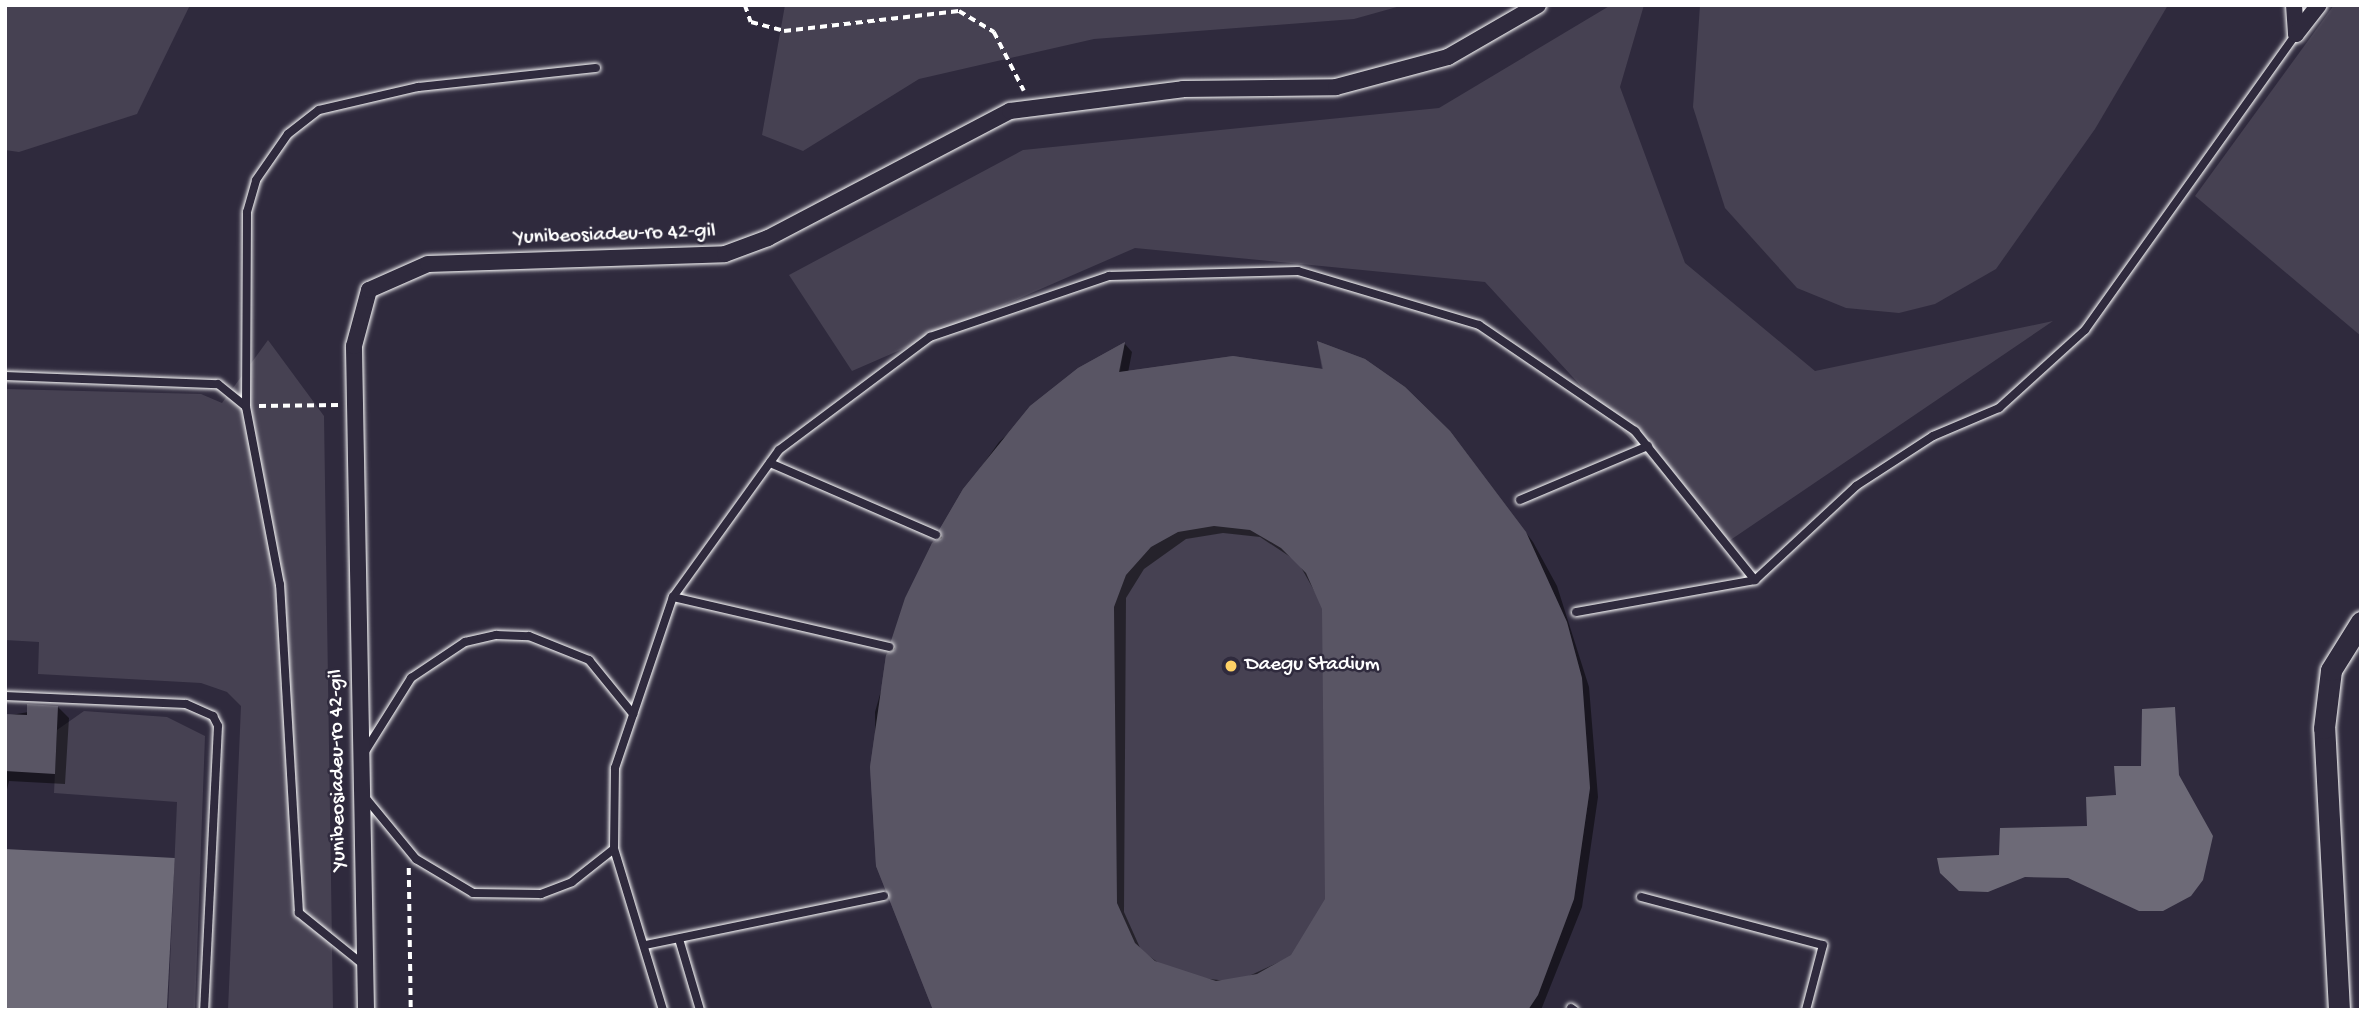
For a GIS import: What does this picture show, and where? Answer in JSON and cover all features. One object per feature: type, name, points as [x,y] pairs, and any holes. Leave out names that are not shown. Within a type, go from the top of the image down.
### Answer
[{"type":"main road","points":[[2339,1010],[2325,728],[2330,670],[2361,622]]},
{"type":"street","name":"Yunibeosiadeu-ro 42-gil","points":[[366,1010],[358,764],[355,405],[358,316],[369,290],[428,264],[725,254],[768,238],[1010,111],[1183,89],[1336,87],[1448,57],[1538,5]]},
{"type":"street","points":[[2294,5],[2296,34]]},
{"type":"street","points":[[2296,34],[2319,5]]},
{"type":"lane","points":[[1576,612],[1755,580],[1856,486],[1933,436],[1999,408],[2085,330],[2296,34]]},
{"type":"lane","points":[[365,966],[299,913],[280,585],[246,407],[247,212],[256,180],[288,134],[319,110],[418,87],[596,68]]},
{"type":"lane","points":[[663,1010],[614,849],[615,768],[673,597],[770,463],[930,337],[1109,276],[1298,271],[1479,325],[1635,431],[1755,580]]},
{"type":"lane","points":[[5,376],[218,384],[246,407]]},
{"type":"lane","points":[[1520,500],[1648,446]]},
{"type":"lane","points":[[770,463],[936,535]]},
{"type":"lane","points":[[673,597],[889,646]]},
{"type":"lane","points":[[358,764],[411,678],[455,647],[496,635],[529,636],[589,660],[633,714]]},
{"type":"lane","points":[[5,696],[186,704],[213,716],[204,1010]]},
{"type":"lane","points":[[360,791],[409,850],[442,880],[507,898],[572,882],[614,849]]},
{"type":"lane","points":[[645,945],[884,896]]},
{"type":"lane","points":[[1641,898],[1824,946],[1805,1010]]},
{"type":"lane","points":[[679,939],[700,1010]]},
{"type":"path","points":[[745,5],[751,22],[784,31],[934,12],[967,13],[994,32],[1031,108]]},
{"type":"path","points":[[246,407],[355,405]]},
{"type":"path","points":[[409,850],[411,1010]]},
{"type":"shaded area","points":[[5,5],[190,5],[137,114],[19,152],[5,150]]},
{"type":"shaded area","points":[[785,5],[1404,5],[1354,19],[1094,39],[919,79],[803,151],[762,135]]},
{"type":"shaded area","points":[[1611,5],[1644,5],[1620,87],[1685,263],[1815,371],[2053,321],[1726,543],[1485,282],[1135,248],[852,371],[789,275],[1023,150],[1439,108]]},
{"type":"shaded area","points":[[1700,5],[2168,5],[2095,129],[1996,269],[1935,304],[1899,313],[1846,308],[1797,288],[1725,208],[1693,107]]},
{"type":"shaded area","points":[[2334,5],[2361,5],[2361,336],[2195,196]]},
{"type":"shaded area","points":[[268,340],[324,416],[333,1010],[228,1010],[241,706],[227,692],[201,683],[38,674],[39,642],[5,640],[5,389],[201,394],[222,403]]},
{"type":"shaded area","name":"Daegu Stadium","points":[[1317,341],[1365,359],[1405,387],[1450,431],[1526,532],[1567,622],[1582,678],[1590,788],[1574,899],[1538,995],[1528,1010],[933,1010],[876,866],[870,767],[886,655],[932,543],[963,489],[1030,406],[1078,368],[1125,342],[1120,372],[1233,356],[1322,369]]},
{"type":"shaded area","points":[[2175,707],[2179,775],[2213,836],[2203,880],[2191,896],[2163,911],[2139,911],[2068,878],[2025,877],[1988,892],[1959,891],[1940,873],[1937,858],[1999,855],[2000,828],[2087,826],[2086,797],[2116,795],[2114,766],[2141,766],[2142,709]]},
{"type":"shaded area","points":[[84,711],[167,717],[205,736],[195,1010],[168,1010],[177,802],[54,793],[57,730]]},
{"type":"shaded area","points":[[5,849],[175,858],[167,1010],[5,1010]]},
{"type":"building","name":"Daegu Stadium","points":[[1317,341],[1365,359],[1405,387],[1450,431],[1526,532],[1567,622],[1582,678],[1590,788],[1574,899],[1538,995],[1528,1010],[933,1010],[876,866],[870,767],[886,655],[895,649],[891,641],[905,598],[932,543],[942,538],[939,530],[963,489],[1030,406],[1078,368],[1125,342],[1119,372],[1233,356],[1323,369]],"holes":[[[1214,526],[1250,530],[1281,548],[1306,573],[1322,609],[1325,899],[1291,955],[1257,974],[1216,981],[1155,961],[1135,943],[1117,903],[1114,607],[1126,575],[1151,547],[1178,532]]]},
{"type":"building","points":[[27,704],[58,706],[55,774],[5,771],[5,714],[27,715]]},
{"type":"place","name":"Daegu Stadium","points":[[1231,666]]}]
